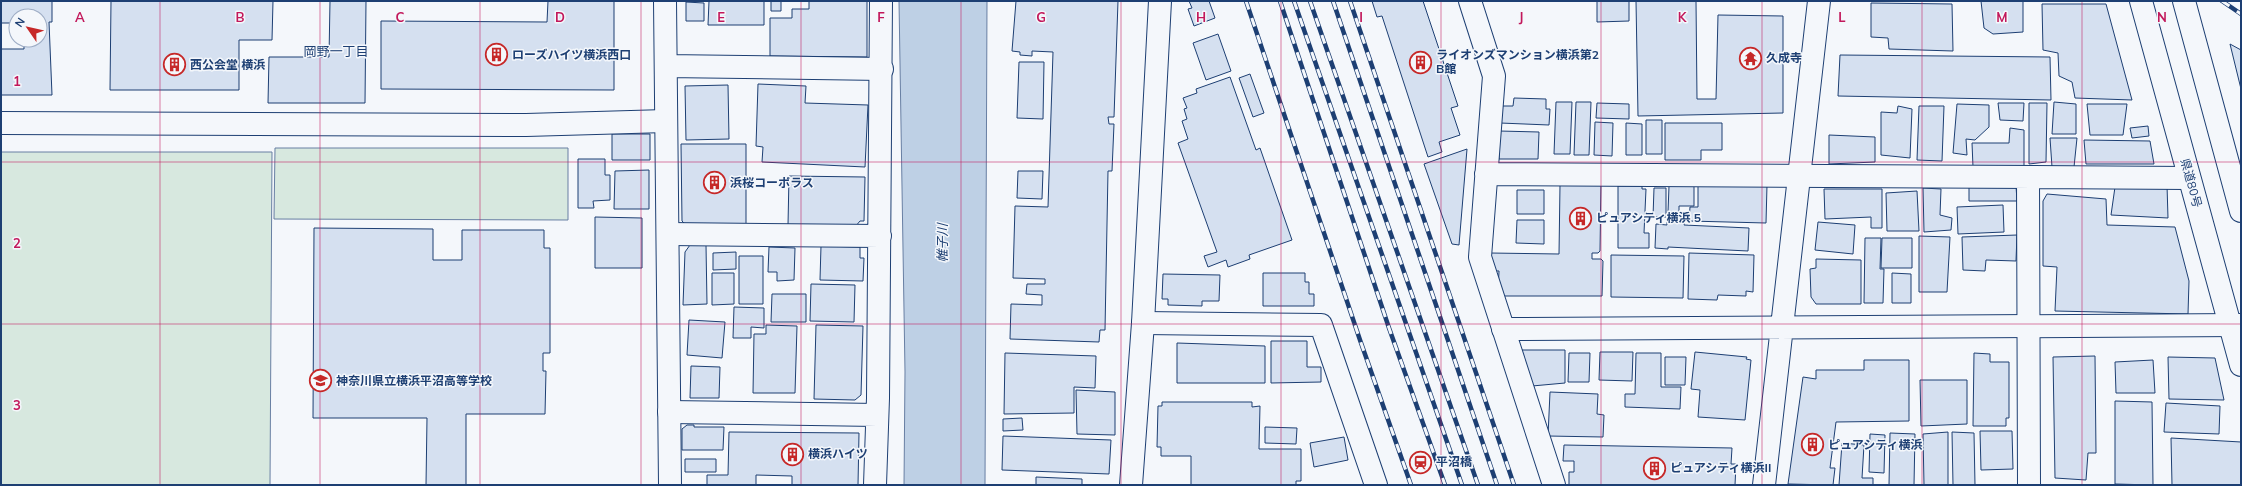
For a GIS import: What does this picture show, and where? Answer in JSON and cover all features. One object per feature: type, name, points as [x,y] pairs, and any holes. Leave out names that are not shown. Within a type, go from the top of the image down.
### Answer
[{"type":"street","points":[[665,1],[670,485]]},
{"type":"street","points":[[875,485],[878,415],[882,69],[881,1]]},
{"type":"street","points":[[1132,485],[1143,322],[1160,1]]},
{"type":"street","points":[[1470,1],[1494,76],[1480,258],[1554,485]]},
{"type":"street","points":[[1764,485],[1798,175],[1819,1]]},
{"type":"street","name":"県道80号","points":[[2141,1],[2189,178],[2236,325],[2241,365]]},
{"type":"street","points":[[2184,1],[2236,177],[2241,211]]},
{"type":"street","points":[[666,66],[882,69]]},
{"type":"street","points":[[1,123],[526,125],[666,121]]},
{"type":"street","points":[[1486,174],[2189,178]]},
{"type":"street","points":[[2028,177],[2030,326],[2029,485]]},
{"type":"street","points":[[668,234],[880,236]]},
{"type":"street","points":[[1143,322],[1321,325],[1376,485]]},
{"type":"street","points":[[1503,329],[1781,329],[2236,325]]},
{"type":"street","points":[[669,412],[878,415]]},
{"type":"shaded area","points":[[275,148],[568,148],[568,220],[274,219]]},
{"type":"shaded area","points":[[1,152],[272,152],[270,485],[1,485]]},
{"type":"water","name":"帷子川","points":[[899,1],[987,1],[985,485],[904,485],[905,372]]},
{"type":"building","points":[[1,1],[52,1],[52,22],[49,22],[52,95],[1,95],[1,49],[48,48],[48,8],[8,8],[8,23],[1,23]]},
{"type":"building","name":"西公会堂 横浜","points":[[111,1],[273,1],[272,40],[239,40],[239,90],[110,90]]},
{"type":"building","name":"西公会堂 横浜","points":[[330,1],[366,1],[365,103],[268,103],[269,57],[329,57]]},
{"type":"building","name":"ローズハイツ横浜西口","points":[[548,1],[614,1],[614,90],[381,89],[381,21],[547,22]]},
{"type":"building","points":[[709,1],[764,1],[764,25],[708,25]]},
{"type":"building","points":[[771,1],[781,1],[781,11],[771,11]]},
{"type":"building","points":[[809,1],[867,1],[867,57],[770,56],[770,18],[792,18],[792,9],[809,9]]},
{"type":"building","points":[[1016,1],[1118,1],[1114,117],[1108,117],[1109,124],[1114,124],[1112,171],[1108,171],[1105,330],[1100,330],[1099,342],[1010,339],[1011,304],[1042,305],[1042,295],[1026,294],[1027,284],[1045,284],[1045,279],[1013,278],[1015,206],[1048,207],[1053,52],[1032,51],[1032,56],[1020,55],[1020,52],[1012,51]]},
{"type":"building","points":[[1189,1],[1209,1],[1215,18],[1194,26],[1188,9],[1192,8]]},
{"type":"building","name":"ライオンズマンション横浜第2 B館","points":[[1372,1],[1423,1],[1458,106],[1451,108],[1460,135],[1439,142],[1442,152],[1428,157],[1382,16],[1377,17]]},
{"type":"building","points":[[1597,1],[1629,1],[1629,21],[1597,22]]},
{"type":"building","name":"久成寺","points":[[1636,1],[1696,1],[1697,99],[1716,99],[1718,15],[1783,16],[1783,113],[1638,116]]},
{"type":"building","points":[[1981,1],[2023,1],[2023,32],[1993,34],[1984,28]]},
{"type":"building","points":[[686,2],[704,3],[704,21],[686,21]]},
{"type":"building","points":[[1871,3],[1952,4],[1953,51],[1889,49],[1888,38],[1871,37]]},
{"type":"building","points":[[2042,4],[2106,4],[2132,100],[2075,98],[2072,82],[2059,76],[2058,53],[2043,50]]},
{"type":"building","points":[[1218,34],[1231,71],[1206,80],[1193,43]]},
{"type":"building","points":[[2230,44],[2241,50],[2241,89]]},
{"type":"building","points":[[1840,55],[2050,57],[2051,100],[1838,96]]},
{"type":"building","points":[[1019,62],[1044,62],[1043,119],[1017,118]]},
{"type":"building","points":[[1250,74],[1264,113],[1253,117],[1239,78]]},
{"type":"building","points":[[1230,77],[1256,150],[1260,148],[1292,240],[1249,255],[1250,259],[1228,267],[1226,260],[1208,267],[1204,256],[1217,252],[1178,143],[1188,139],[1182,121],[1187,119],[1184,109],[1187,108],[1183,98],[1197,93],[1196,89]]},
{"type":"building","points":[[758,84],[806,86],[805,103],[868,105],[865,167],[762,162],[763,147],[756,146]]},
{"type":"building","points":[[728,85],[729,139],[686,140],[685,86]]},
{"type":"building","points":[[1514,98],[1546,99],[1546,109],[1550,109],[1549,125],[1500,123],[1501,106],[1513,106]]},
{"type":"building","points":[[1556,102],[1572,102],[1570,154],[1554,154]]},
{"type":"building","points":[[1576,102],[1591,102],[1589,155],[1574,155]]},
{"type":"building","points":[[2054,102],[2076,104],[2076,134],[2052,134]]},
{"type":"building","points":[[1597,103],[1629,104],[1629,119],[1596,118]]},
{"type":"building","points":[[1998,103],[2024,103],[2023,121],[2000,120]]},
{"type":"building","points":[[2029,103],[2047,103],[2046,162],[2029,164]]},
{"type":"building","points":[[1957,104],[1989,105],[1989,127],[1975,140],[1966,139],[1967,155],[1953,153]]},
{"type":"building","points":[[2087,104],[2127,104],[2123,135],[2090,135]]},
{"type":"building","points":[[1898,106],[1912,109],[1910,158],[1881,155],[1881,112],[1897,113]]},
{"type":"building","points":[[1919,106],[1944,106],[1942,161],[1917,160]]},
{"type":"building","points":[[1646,120],[1662,120],[1662,154],[1646,154]]},
{"type":"building","points":[[1595,122],[1613,123],[1612,156],[1594,155]]},
{"type":"building","points":[[1626,123],[1642,124],[1642,155],[1626,155]]},
{"type":"building","points":[[1665,123],[1722,123],[1722,150],[1701,150],[1701,160],[1665,160]]},
{"type":"building","points":[[2148,126],[2149,136],[2132,138],[2130,128]]},
{"type":"building","points":[[2010,128],[2024,130],[2024,167],[1973,167],[1972,143],[2009,143]]},
{"type":"building","points":[[1499,131],[1539,132],[1538,159],[1499,159]]},
{"type":"building","points":[[612,134],[650,134],[650,160],[612,160]]},
{"type":"building","points":[[1829,135],[1875,137],[1875,162],[1829,164]]},
{"type":"building","points":[[2050,138],[2077,138],[2074,167],[2052,167]]},
{"type":"building","points":[[2084,140],[2150,141],[2154,164],[2086,164]]},
{"type":"building","name":"浜桜コーポラス","points":[[681,144],[746,144],[746,226],[688,227],[682,221]]},
{"type":"building","points":[[1467,149],[1459,245],[1452,244],[1424,164]]},
{"type":"building","points":[[578,159],[605,159],[605,175],[610,175],[610,200],[593,201],[594,208],[578,208]]},
{"type":"building","points":[[649,170],[649,209],[614,209],[615,171]]},
{"type":"building","points":[[1018,171],[1043,171],[1042,199],[1017,198]]},
{"type":"building","points":[[789,176],[865,177],[864,221],[860,221],[855,227],[788,225]]},
{"type":"building","name":"ピュアシティ横浜 5","points":[[1601,183],[1600,251],[1598,253],[1592,253],[1592,259],[1601,259],[1603,261],[1602,296],[1501,296],[1498,293],[1499,271],[1490,271],[1490,253],[1559,254],[1560,185]]},
{"type":"building","points":[[1698,183],[1767,185],[1766,223],[1689,221],[1690,207],[1698,207]]},
{"type":"building","points":[[1969,184],[2016,186],[2017,201],[1969,201]]},
{"type":"building","points":[[2167,185],[2168,218],[2111,215],[2115,187]]},
{"type":"building","points":[[1618,186],[1642,186],[1642,189],[1646,189],[1644,233],[1649,233],[1649,248],[1618,248]]},
{"type":"building","points":[[1669,186],[1694,186],[1694,206],[1679,206],[1679,212],[1668,212]]},
{"type":"building","points":[[1654,188],[1666,188],[1666,217],[1653,217]]},
{"type":"building","points":[[1923,188],[1941,189],[1940,215],[1952,218],[1951,230],[1924,232]]},
{"type":"building","points":[[1824,189],[1882,189],[1882,228],[1871,228],[1871,217],[1825,219]]},
{"type":"building","points":[[1517,190],[1544,190],[1544,214],[1517,214]]},
{"type":"building","points":[[1917,191],[1919,231],[1887,231],[1886,193]]},
{"type":"building","points":[[2047,194],[2106,199],[2107,225],[2175,227],[2189,281],[2188,314],[2055,311],[2057,267],[2043,266],[2043,201]]},
{"type":"building","points":[[2003,205],[2004,232],[1958,234],[1957,207]]},
{"type":"building","points":[[595,217],[642,218],[642,268],[595,268]]},
{"type":"building","points":[[1667,218],[1684,219],[1684,225],[1749,228],[1748,251],[1668,247],[1668,249],[1655,248],[1656,224],[1667,225]]},
{"type":"building","points":[[1517,220],[1544,220],[1544,244],[1516,243]]},
{"type":"building","points":[[1818,222],[1855,225],[1853,254],[1815,250]]},
{"type":"building","points":[[314,228],[433,229],[433,260],[462,260],[462,230],[544,230],[544,248],[550,248],[550,353],[543,353],[543,371],[546,371],[545,414],[466,414],[466,485],[426,485],[427,418],[313,418]]},
{"type":"building","points":[[2017,235],[2016,261],[1986,260],[1985,271],[1963,270],[1962,237]]},
{"type":"building","points":[[1919,236],[1950,237],[1947,292],[1919,292]]},
{"type":"building","points":[[1865,238],[1881,238],[1880,269],[1884,269],[1883,303],[1864,303]]},
{"type":"building","points":[[1882,238],[1912,238],[1912,268],[1881,268]]},
{"type":"building","points":[[690,245],[706,245],[707,304],[683,305],[685,252]]},
{"type":"building","points":[[821,246],[860,247],[860,258],[864,258],[863,281],[820,280]]},
{"type":"building","points":[[769,247],[795,248],[794,280],[777,281],[777,272],[768,272]]},
{"type":"building","points":[[736,252],[736,269],[713,270],[713,253]]},
{"type":"building","points":[[1689,253],[1754,255],[1753,292],[1746,291],[1746,296],[1718,295],[1717,300],[1688,299]]},
{"type":"building","points":[[1611,255],[1684,256],[1683,298],[1611,297]]},
{"type":"building","points":[[739,256],[763,256],[763,304],[739,304]]},
{"type":"building","points":[[1816,259],[1861,260],[1861,304],[1816,304],[1811,297],[1810,269],[1816,268]]},
{"type":"building","points":[[712,273],[734,273],[734,304],[712,305]]},
{"type":"building","points":[[1263,273],[1305,273],[1305,282],[1309,282],[1309,294],[1314,294],[1314,306],[1263,306]]},
{"type":"building","points":[[1892,273],[1911,274],[1911,303],[1892,303]]},
{"type":"building","points":[[1163,274],[1220,275],[1219,301],[1202,301],[1202,306],[1168,305],[1168,299],[1162,299]]},
{"type":"building","points":[[811,284],[855,285],[854,322],[810,321]]},
{"type":"building","points":[[772,294],[806,294],[806,322],[771,322]]},
{"type":"building","points":[[734,307],[764,308],[764,328],[751,327],[751,338],[733,338]]},
{"type":"building","points":[[689,320],[725,322],[722,358],[687,355]]},
{"type":"building","points":[[766,325],[797,326],[795,393],[753,393],[754,334],[766,334]]},
{"type":"building","points":[[816,325],[863,326],[861,395],[855,400],[814,399]]},
{"type":"building","points":[[1271,341],[1307,341],[1307,367],[1321,367],[1321,382],[1271,383]]},
{"type":"building","points":[[1177,343],[1265,346],[1265,383],[1177,383]]},
{"type":"building","points":[[1520,350],[1565,350],[1565,383],[1532,386]]},
{"type":"building","points":[[1600,352],[1633,352],[1632,381],[1599,380]]},
{"type":"building","points":[[1695,352],[1747,357],[1746,359],[1751,360],[1745,420],[1698,417],[1700,390],[1691,389]]},
{"type":"building","points":[[1005,353],[1096,356],[1095,388],[1074,387],[1074,413],[1004,414]]},
{"type":"building","points":[[1569,353],[1590,353],[1589,382],[1568,382]]},
{"type":"building","points":[[1636,353],[1661,353],[1661,387],[1681,387],[1680,409],[1625,407],[1625,394],[1635,394]]},
{"type":"building","points":[[1974,353],[1990,354],[1990,362],[2009,362],[2009,418],[2006,418],[2006,426],[1973,426]]},
{"type":"building","points":[[2095,356],[2096,453],[2088,453],[2086,480],[2055,478],[2053,357]]},
{"type":"building","points":[[1665,357],[1686,357],[1685,385],[1665,385]]},
{"type":"building","points":[[2168,357],[2215,358],[2224,400],[2169,399]]},
{"type":"building","name":"ピュアシティ横浜","points":[[1864,360],[1909,360],[1909,421],[1836,422],[1830,468],[1835,468],[1833,485],[1788,484],[1803,377],[1816,379],[1816,370],[1864,370]]},
{"type":"building","points":[[2153,360],[2155,393],[2116,393],[2115,362]]},
{"type":"building","points":[[691,366],[720,367],[719,398],[690,398]]},
{"type":"building","points":[[1920,380],[1967,380],[1967,424],[1921,426]]},
{"type":"building","points":[[1076,390],[1115,392],[1115,435],[1077,434]]},
{"type":"building","points":[[1550,392],[1598,394],[1597,414],[1604,415],[1603,437],[1548,436]]},
{"type":"building","points":[[2115,401],[2152,402],[2153,485],[2115,484]]},
{"type":"building","points":[[1162,402],[1252,402],[1252,407],[1260,406],[1259,449],[1301,449],[1301,481],[1296,481],[1296,485],[1191,485],[1191,456],[1161,456],[1161,447],[1157,447],[1158,406],[1162,406]]},
{"type":"building","points":[[2166,403],[2220,406],[2219,434],[2164,432]]},
{"type":"building","points":[[1022,418],[1023,430],[1003,431],[1003,419]]},
{"type":"building","points":[[687,425],[694,425],[694,427],[724,427],[723,450],[682,450],[682,429]]},
{"type":"building","points":[[1265,427],[1297,428],[1296,444],[1265,443]]},
{"type":"building","points":[[1980,431],[2012,431],[2013,469],[1981,470]]},
{"type":"building","name":"横浜ハイツ","points":[[729,432],[859,433],[858,485],[792,485],[792,476],[756,475],[756,485],[707,485],[707,475],[728,475]]},
{"type":"building","points":[[1948,432],[1948,485],[1924,485],[1923,434]]},
{"type":"building","points":[[1952,432],[1974,433],[1975,485],[1953,485]]},
{"type":"building","points":[[1890,433],[1915,434],[1914,485],[1889,485]]},
{"type":"building","points":[[1870,434],[1885,435],[1884,473],[1869,472]]},
{"type":"building","points":[[1003,436],[1111,440],[1109,474],[1002,470]]},
{"type":"building","points":[[1344,437],[1348,460],[1314,467],[1310,443]]},
{"type":"building","points":[[2171,438],[2241,442],[2241,485],[2172,485]]},
{"type":"building","points":[[1842,443],[1864,445],[1862,478],[1873,478],[1873,485],[1839,485]]},
{"type":"building","name":"ピュアシティ横浜II","points":[[1564,445],[1732,448],[1731,464],[1736,464],[1735,485],[1569,485],[1569,472],[1574,472],[1574,461],[1563,461]]},
{"type":"building","points":[[685,459],[716,459],[716,472],[685,472]]},
{"type":"building","points":[[1036,477],[1082,479],[1082,485],[1036,485]]},
{"type":"railway","points":[[1246,1],[1360,340],[1411,485]]},
{"type":"railway","points":[[1280,1],[1389,328],[1445,485]]},
{"type":"railway","points":[[1294,1],[1462,485]]},
{"type":"railway","points":[[1310,1],[1478,485]]},
{"type":"railway","points":[[1333,1],[1497,485]]},
{"type":"railway","points":[[1350,1],[1514,485]]},
{"type":"railway","points":[[2222,1],[2241,14]]},
{"type":"place","name":"ローズハイツ横浜西口","points":[[497,55]]},
{"type":"place","name":"久成寺","points":[[1750,58]]},
{"type":"place","name":"ライオンズマンション横浜第2 B館","points":[[1420,62]]},
{"type":"place","name":"西公会堂 横浜","points":[[175,65]]},
{"type":"place","name":"浜桜コーポラス","points":[[714,183]]},
{"type":"place","name":"ピュアシティ横浜 5","points":[[1580,218]]},
{"type":"place","name":"神奈川県立横浜平沼高等学校","points":[[321,381]]},
{"type":"place","name":"ピュアシティ横浜","points":[[1813,445]]},
{"type":"place","name":"横浜ハイツ","points":[[793,454]]},
{"type":"place","name":"平沼橋","points":[[1421,462]]},
{"type":"place","name":"ピュアシティ横浜II","points":[[1655,468]]},
{"type":"district","name":"岡野一丁目","points":[[336,51]]}]
